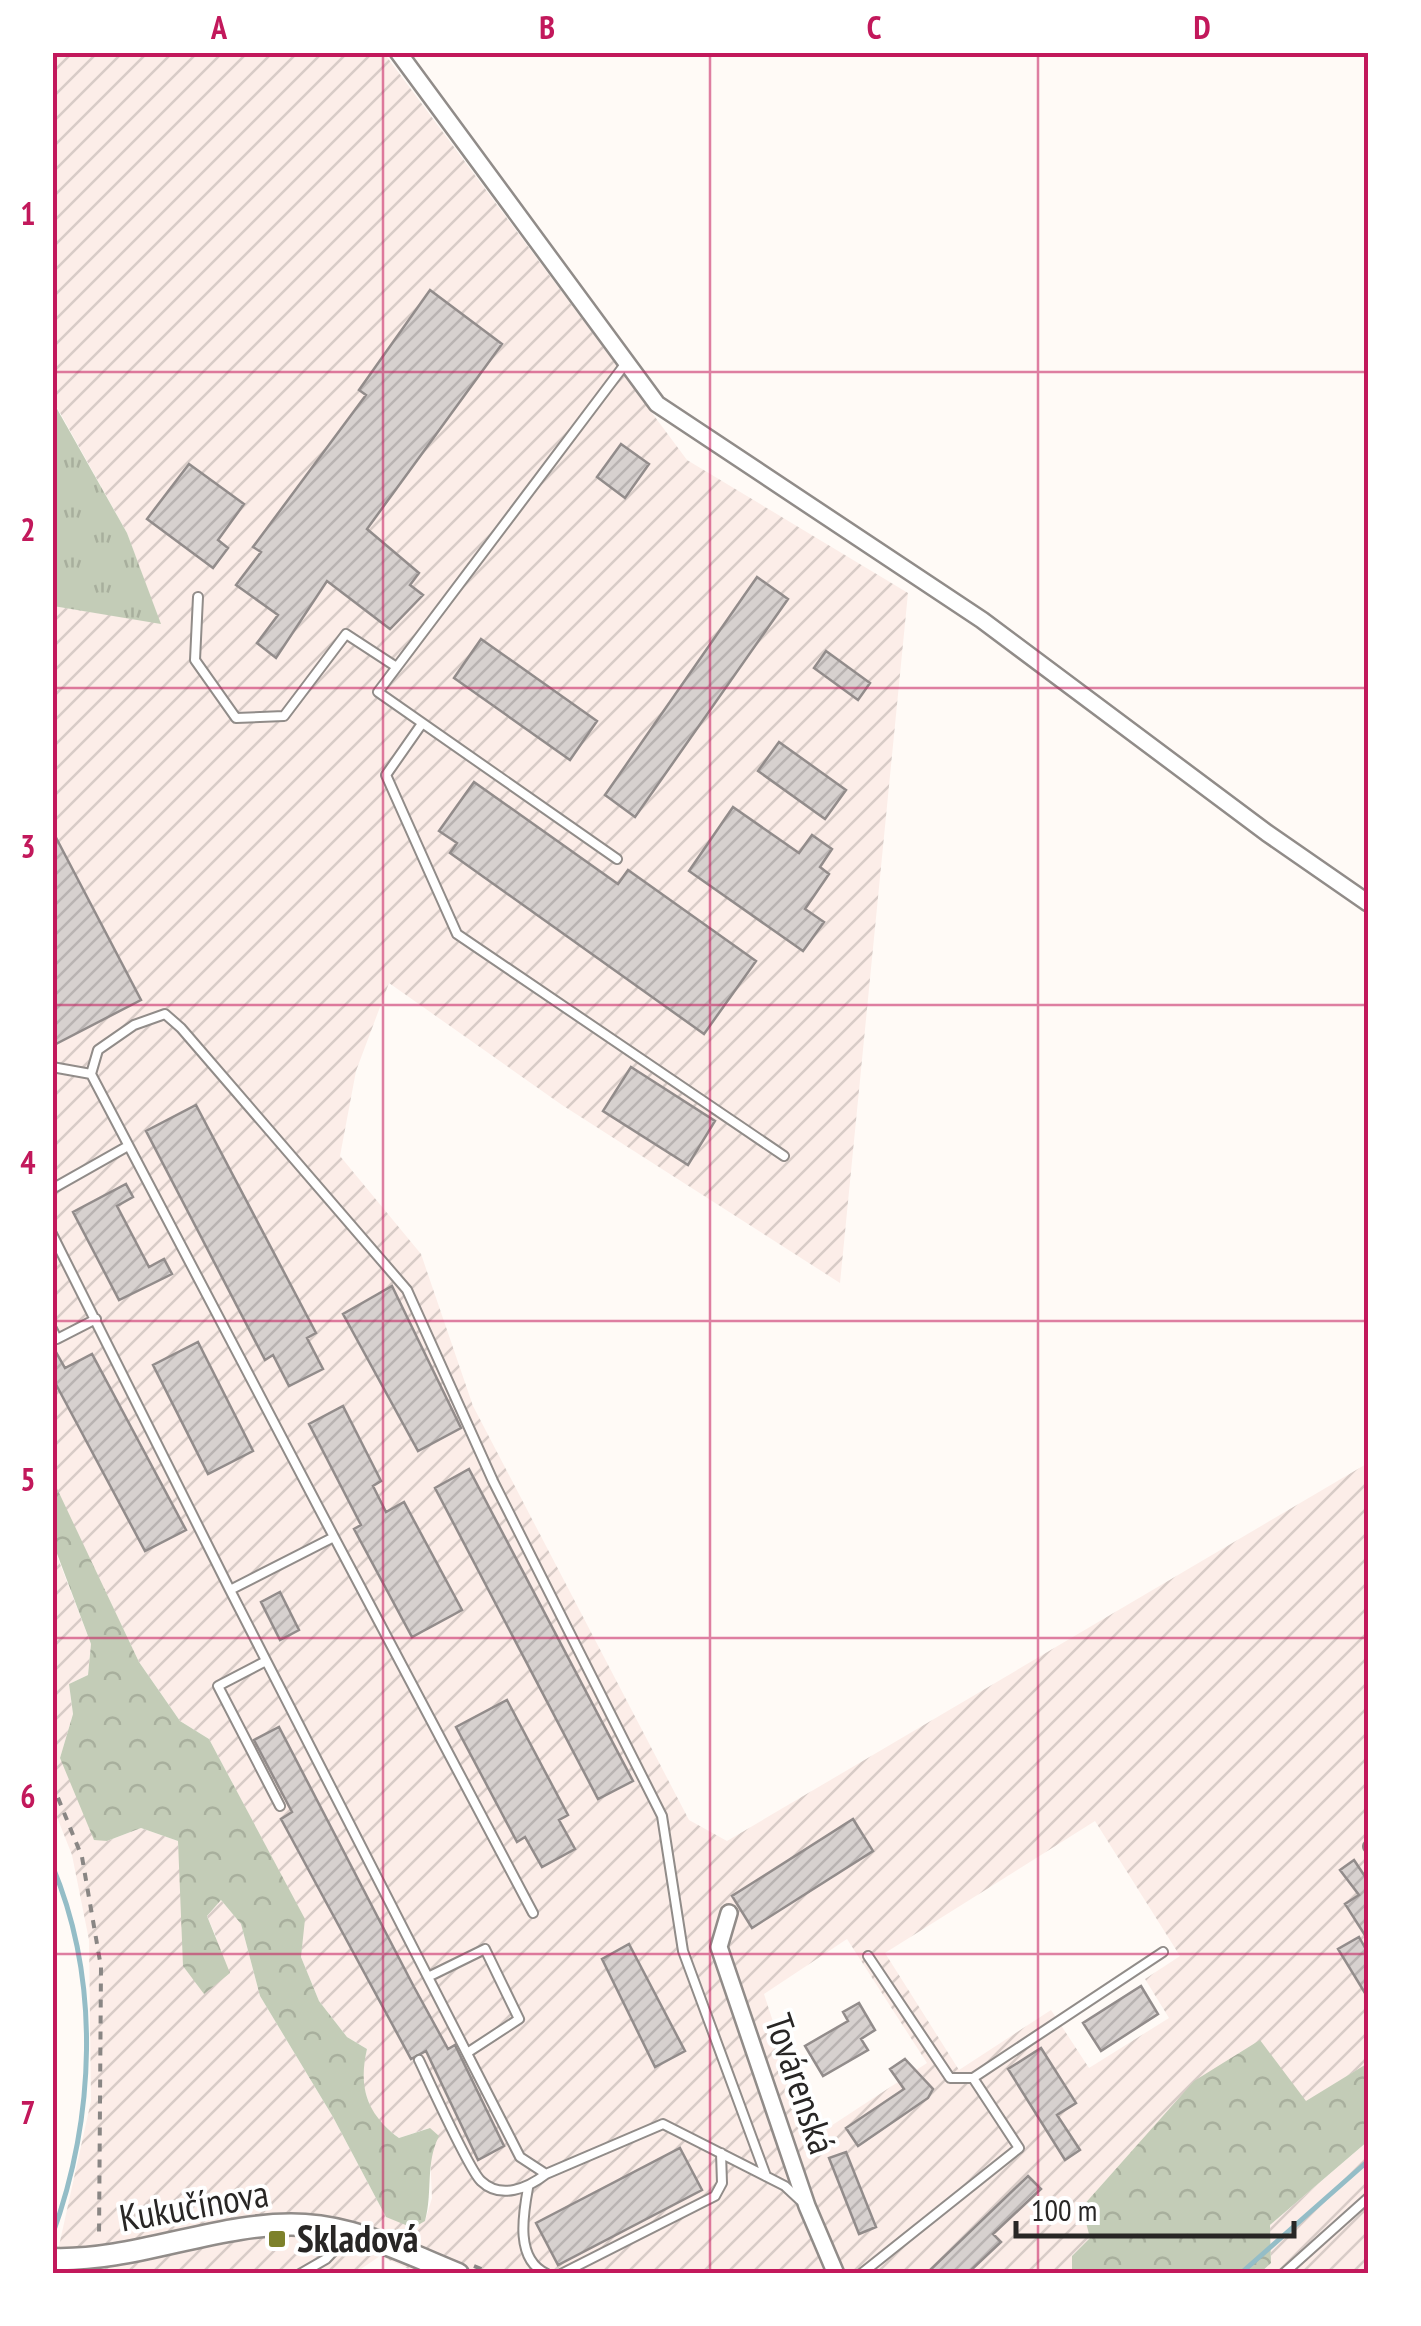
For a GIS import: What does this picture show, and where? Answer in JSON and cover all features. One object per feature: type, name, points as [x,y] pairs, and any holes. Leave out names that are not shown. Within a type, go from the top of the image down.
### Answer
[{"type":"street","points":[[398,52],[657,404],[982,620],[1266,834],[1368,903]]},
{"type":"street","name":"Továrenská","points":[[729,1913],[719,1947],[807,2206],[836,2274]]},
{"type":"street","name":"Kukučínova","points":[[58,2259],[103,2256],[276,2226],[318,2226],[351,2232],[458,2274]]},
{"type":"lane","points":[[618,859],[378,692],[626,364]]},
{"type":"lane","points":[[198,597],[194,660],[236,718],[284,716],[346,634],[395,666]]},
{"type":"lane","points":[[421,725],[386,775],[457,934],[784,1156]]},
{"type":"lane","points":[[533,1913],[92,1074],[98,1050],[134,1025],[166,1014],[407,1290],[492,1481],[662,1816],[683,1951],[766,2176]]},
{"type":"lane","points":[[52,1067],[92,1074]]},
{"type":"lane","points":[[52,1189],[128,1146]]},
{"type":"lane","points":[[52,1234],[520,2157],[546,2174]]},
{"type":"lane","points":[[52,1329],[57,1338],[96,1319]]},
{"type":"lane","points":[[230,1590],[334,1537]]},
{"type":"lane","points":[[266,1660],[218,1686],[280,1806]]},
{"type":"lane","points":[[428,1977],[485,1949],[518,2019],[467,2053]]},
{"type":"lane","points":[[868,1956],[950,2078],[973,2078],[1163,1952]]},
{"type":"lane","points":[[418,2060],[480,2181],[502,2191],[528,2188],[546,2174],[662,2124],[766,2176],[807,2206]]},
{"type":"lane","points":[[861,2274],[1018,2148],[973,2078]]},
{"type":"lane","points":[[561,2274],[715,2196],[722,2183],[720,2153]]},
{"type":"lane","points":[[528,2188],[522,2221],[527,2252],[537,2270],[547,2274]]},
{"type":"lane","points":[[1284,2274],[1368,2198]]},
{"type":"lane","points":[[300,2274],[326,2259],[351,2232]]},
{"type":"path","points":[[52,1784],[82,1858],[101,1967],[99,2225],[103,2256]]},
{"type":"shaded area","points":[[53,53],[384,53],[687,460],[908,593],[840,1283],[562,1105],[389,983],[356,1071],[340,1156],[421,1254],[473,1406],[689,1820],[727,1841],[1368,1463],[1368,2063],[1090,2239],[1072,2256],[1072,2273],[420,2274],[380,2256],[355,2273],[53,2273],[91,2101],[89,1940],[72,1855],[53,1807],[52,1543],[91,1644],[88,1675],[69,1684],[73,1714],[60,1758],[107,1841],[141,1828],[178,1841],[183,1899],[217,1939],[207,1916],[221,1900],[241,1924],[260,1996],[333,2117],[386,2217],[425,2221],[432,2198],[429,2128],[399,2138],[374,2119],[361,2078],[367,2049],[347,2037],[319,2001],[301,1957],[304,1918],[209,1739],[180,1721],[139,1662],[52,1480],[53,606],[160,623],[127,533],[53,400]],"holes":[[[1095,1821],[1180,1956],[1145,1979],[1169,2018],[1089,2068],[1051,2010],[959,2070],[885,1953]],[[847,1939],[927,2063],[811,2139],[764,1994]]]},
{"type":"shaded area","points":[[1368,2141],[1368,2273],[1259,2274],[1271,2263],[1270,2225]]},
{"type":"green space","points":[[52,400],[127,533],[161,624],[53,606]]},
{"type":"green space","points":[[53,1480],[139,1662],[180,1721],[209,1739],[305,1919],[301,1957],[319,2001],[347,2037],[367,2049],[364,2076],[372,2110],[399,2138],[430,2128],[439,2136],[432,2157],[425,2221],[413,2228],[386,2217],[333,2117],[260,1996],[241,1924],[221,1900],[207,1916],[230,1973],[204,1994],[183,1966],[178,1841],[141,1828],[107,1841],[94,1840],[60,1758],[73,1714],[69,1684],[88,1675],[91,1644],[53,1543]]},
{"type":"green space","points":[[1260,2040],[1306,2101],[1368,2063],[1368,2141],[1270,2225],[1271,2263],[1259,2274],[1072,2273],[1072,2256],[1090,2238],[1082,2207],[1194,2081]]},
{"type":"building","points":[[430,290],[502,344],[367,529],[419,573],[410,585],[423,595],[390,629],[327,581],[276,658],[257,643],[278,615],[236,585],[261,552],[253,547],[366,395],[359,390]]},
{"type":"building","points":[[621,444],[649,464],[625,498],[597,477]]},
{"type":"building","points":[[189,464],[244,504],[218,540],[228,548],[213,568],[147,519]]},
{"type":"building","points":[[757,577],[788,599],[635,817],[605,795]]},
{"type":"building","points":[[481,639],[597,721],[570,760],[454,678]]},
{"type":"building","points":[[826,651],[870,683],[858,700],[814,668]]},
{"type":"building","points":[[779,742],[846,790],[825,819],[758,771]]},
{"type":"building","points":[[474,782],[618,884],[628,870],[756,961],[704,1034],[450,853],[457,843],[439,831]]},
{"type":"building","points":[[733,807],[799,853],[812,835],[832,849],[820,867],[829,874],[805,909],[824,922],[803,951],[689,871]]},
{"type":"building","points":[[52,830],[141,1000],[52,1046]]},
{"type":"building","points":[[631,1067],[715,1121],[688,1165],[603,1111]]},
{"type":"building","points":[[196,1105],[316,1333],[307,1338],[323,1369],[289,1386],[273,1355],[265,1360],[146,1131]]},
{"type":"building","points":[[126,1184],[133,1197],[117,1206],[149,1267],[164,1259],[172,1274],[119,1300],[73,1212]]},
{"type":"building","points":[[392,1286],[461,1428],[418,1451],[343,1314]]},
{"type":"building","points":[[198,1342],[253,1451],[208,1474],[153,1365]]},
{"type":"building","points":[[52,1345],[65,1368],[92,1354],[186,1530],[145,1551],[52,1377]]},
{"type":"building","points":[[343,1406],[381,1481],[373,1486],[386,1512],[404,1502],[462,1610],[412,1637],[354,1529],[361,1525],[309,1424]]},
{"type":"building","points":[[469,1469],[633,1781],[598,1799],[435,1488]]},
{"type":"building","points":[[280,1592],[299,1630],[280,1640],[261,1602]]},
{"type":"building","points":[[507,1700],[568,1815],[559,1820],[575,1849],[542,1867],[525,1837],[517,1842],[456,1727]]},
{"type":"building","points":[[279,1727],[448,2049],[455,2045],[504,2146],[478,2160],[426,2051],[411,2059],[281,1819],[292,1812],[254,1740]]},
{"type":"building","points":[[853,1819],[873,1851],[752,1928],[732,1896]]},
{"type":"building","points":[[1354,1860],[1368,1881],[1368,1940],[1345,1904],[1359,1895],[1340,1870]]},
{"type":"building","points":[[1359,1937],[1368,1953],[1368,1998],[1338,1949]]},
{"type":"building","points":[[629,1944],[685,2051],[655,2067],[602,1959]]},
{"type":"building","points":[[1141,1986],[1158,2014],[1101,2051],[1083,2023]]},
{"type":"building","points":[[859,2003],[875,2030],[861,2039],[868,2050],[823,2076],[805,2046],[848,2021],[843,2012]]},
{"type":"building","points":[[1041,2048],[1076,2103],[1057,2115],[1080,2150],[1065,2160],[1008,2069]]},
{"type":"building","points":[[905,2059],[933,2089],[928,2098],[858,2146],[846,2128],[904,2089],[890,2069]]},
{"type":"building","points":[[680,2148],[702,2190],[558,2265],[536,2223]]},
{"type":"building","points":[[846,2152],[876,2227],[859,2234],[829,2158]]},
{"type":"building","points":[[1028,2176],[1041,2189],[993,2234],[1001,2242],[967,2274],[926,2274]]},
{"type":"waterway","points":[[52,1865],[79,1955],[86,2050],[77,2145],[52,2236]]},
{"type":"waterway","points":[[1240,2274],[1368,2161]]},
{"type":"place","name":"Skladová","points":[[277,2239]]}]
